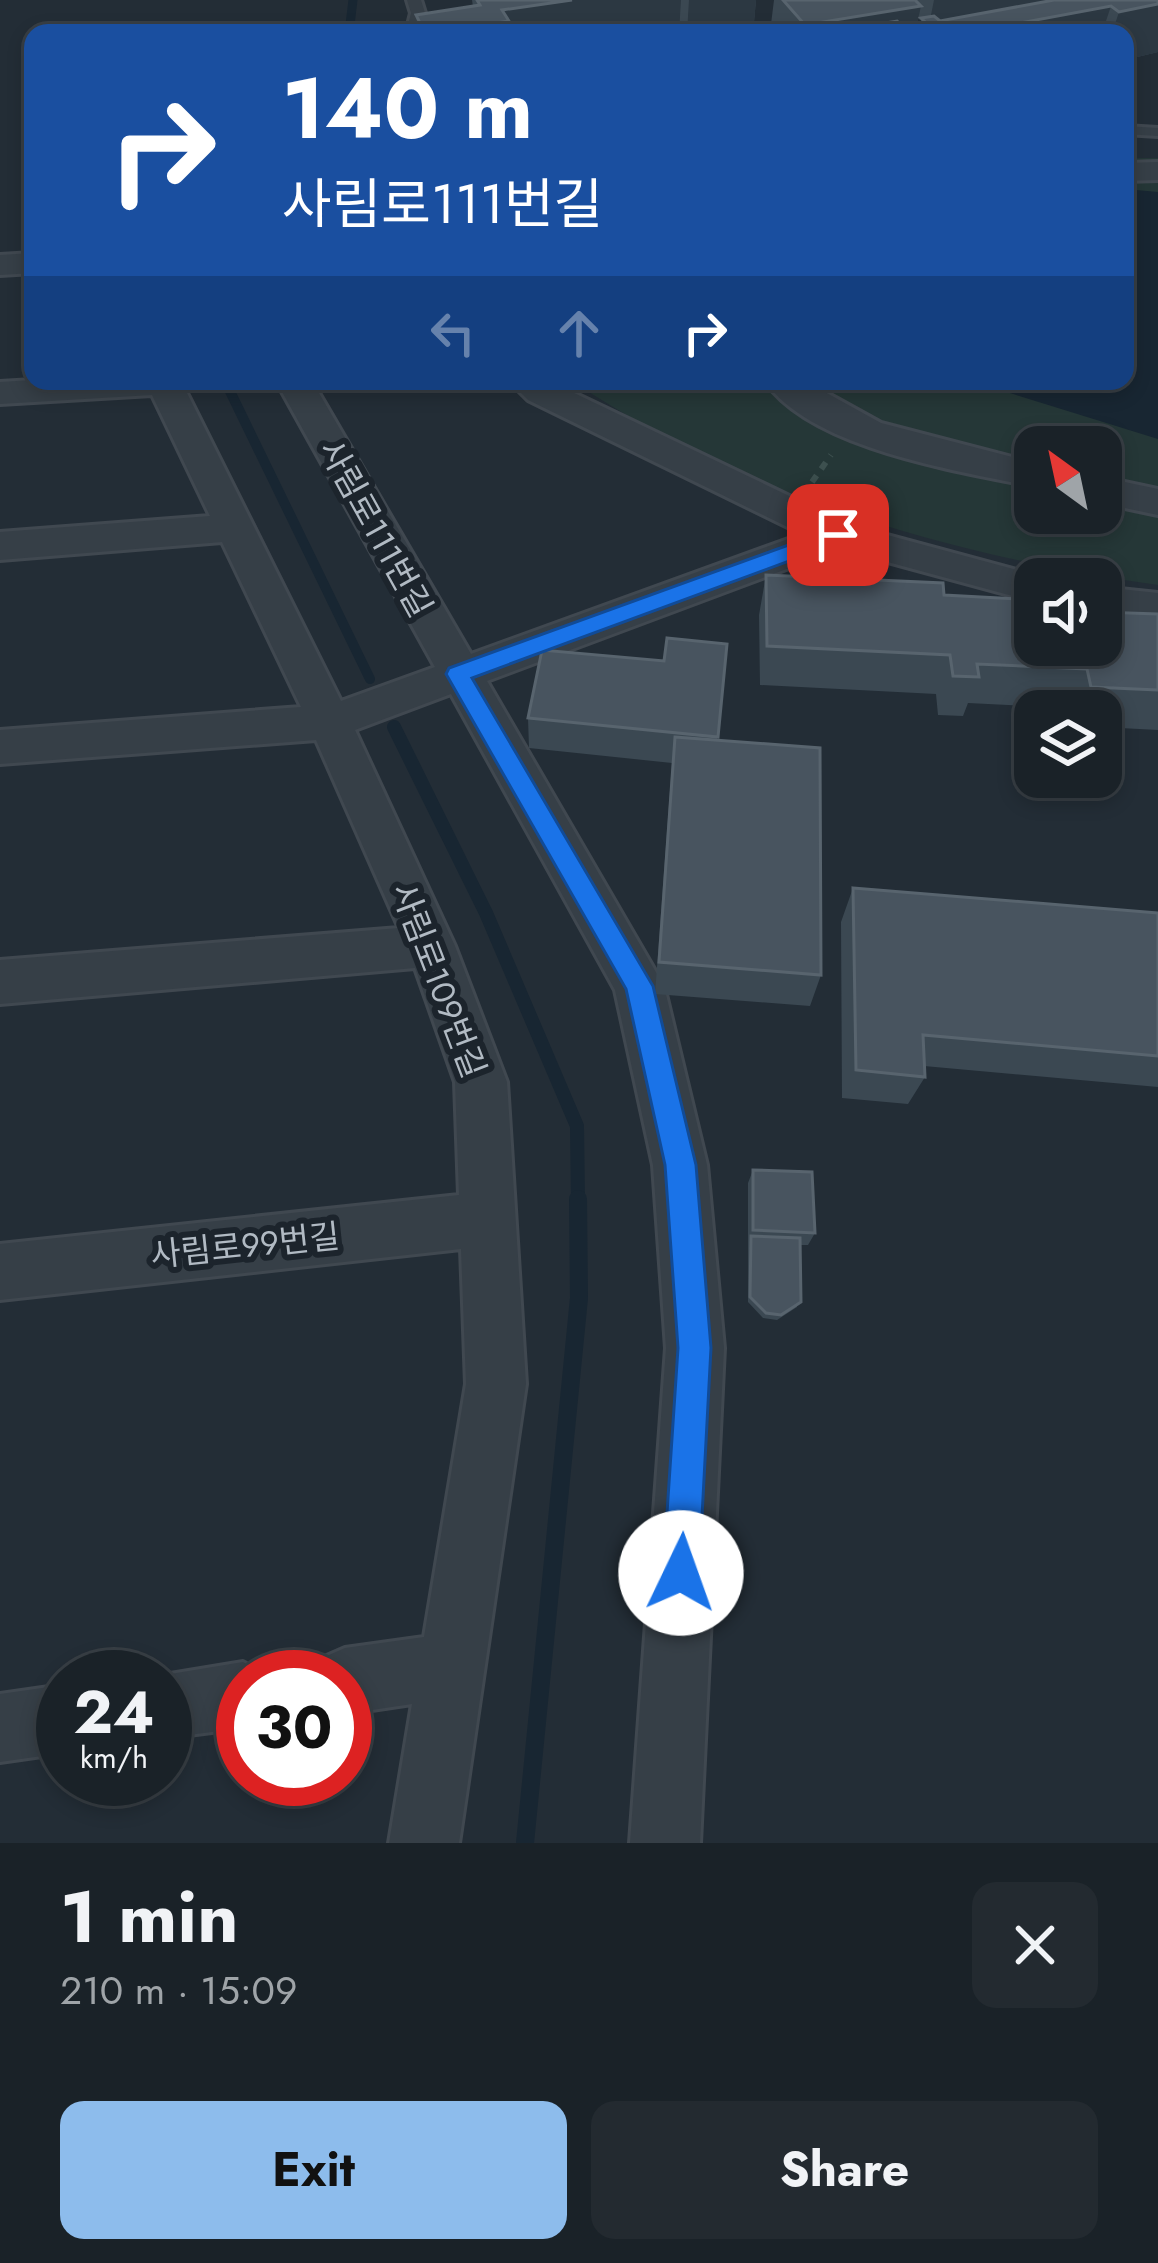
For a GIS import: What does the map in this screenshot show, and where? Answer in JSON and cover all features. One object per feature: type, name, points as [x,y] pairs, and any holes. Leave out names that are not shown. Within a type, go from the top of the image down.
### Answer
[{"type":"street","points":[[0,393],[45,390]]},
{"type":"street","name":"사림로109번길","points":[[168,390],[330,722],[431,946],[481,1082],[496,1384],[424,1843]]},
{"type":"street","name":"사림로111번길","points":[[299,390],[639,986],[680,1165],[694,1348],[665,1843]]},
{"type":"street","points":[[538,390],[838,535],[1014,582]]},
{"type":"street","points":[[793,390],[854,424],[937,454],[1014,470]]},
{"type":"street","points":[[1122,494],[1158,502]]},
{"type":"street","points":[[0,546],[238,527]]},
{"type":"street","points":[[0,747],[330,722],[838,535]]},
{"type":"street","points":[[1122,604],[1158,608]]},
{"type":"street","points":[[0,982],[431,946]]},
{"type":"street","name":"사림로99번길","points":[[0,1272],[490,1219]]},
{"type":"street","points":[[372,1677],[450,1666]]},
{"type":"street","points":[[0,1728],[36,1723]]},
{"type":"path","points":[[790,513],[854,424]]},
{"type":"shaded area","points":[[1134,158],[1158,158],[1158,585],[1122,579],[1122,558],[1014,559],[928,538],[853,516],[708,458],[587,390],[1134,390]]},
{"type":"water","points":[[1134,190],[1158,192],[1158,439],[1000,390],[1134,390]]},
{"type":"building","points":[[477,0],[572,0],[502,10],[509,21],[490,24],[420,24],[416,15],[480,5]]},
{"type":"building","points":[[783,0],[915,0],[921,6],[811,24],[804,24]]},
{"type":"building","points":[[1054,0],[1158,0],[1158,4],[1119,12],[1111,6],[1014,24],[927,24],[921,18],[934,16],[940,21]]},
{"type":"building","points":[[766,575],[943,583],[944,595],[1014,599],[1014,666],[977,664],[979,677],[953,676],[950,655],[767,646]]},
{"type":"building","points":[[1122,613],[1158,614],[1158,690],[1091,687],[1087,669],[1021,666],[1122,666]]},
{"type":"building","points":[[667,638],[727,644],[718,737],[528,718],[542,650],[664,661]]},
{"type":"building","points":[[675,737],[820,748],[821,975],[659,962]]},
{"type":"building","points":[[853,888],[1158,913],[1158,1056],[923,1035],[925,1077],[856,1070]]},
{"type":"building","points":[[753,1170],[812,1172],[815,1233],[753,1230]]},
{"type":"building","points":[[751,1236],[800,1238],[801,1302],[781,1315],[766,1313],[750,1297]]},
{"type":"waterway","points":[[350,24],[353,0]]},
{"type":"waterway","points":[[229,390],[370,679]]},
{"type":"waterway","points":[[394,727],[486,913],[577,1126],[578,1202]]},
{"type":"waterway","points":[[525,1843],[579,1298],[578,1199]]},
{"type":"route","points":[[681,1573],[694,1348],[680,1165],[639,986],[458,674],[838,535]]}]
